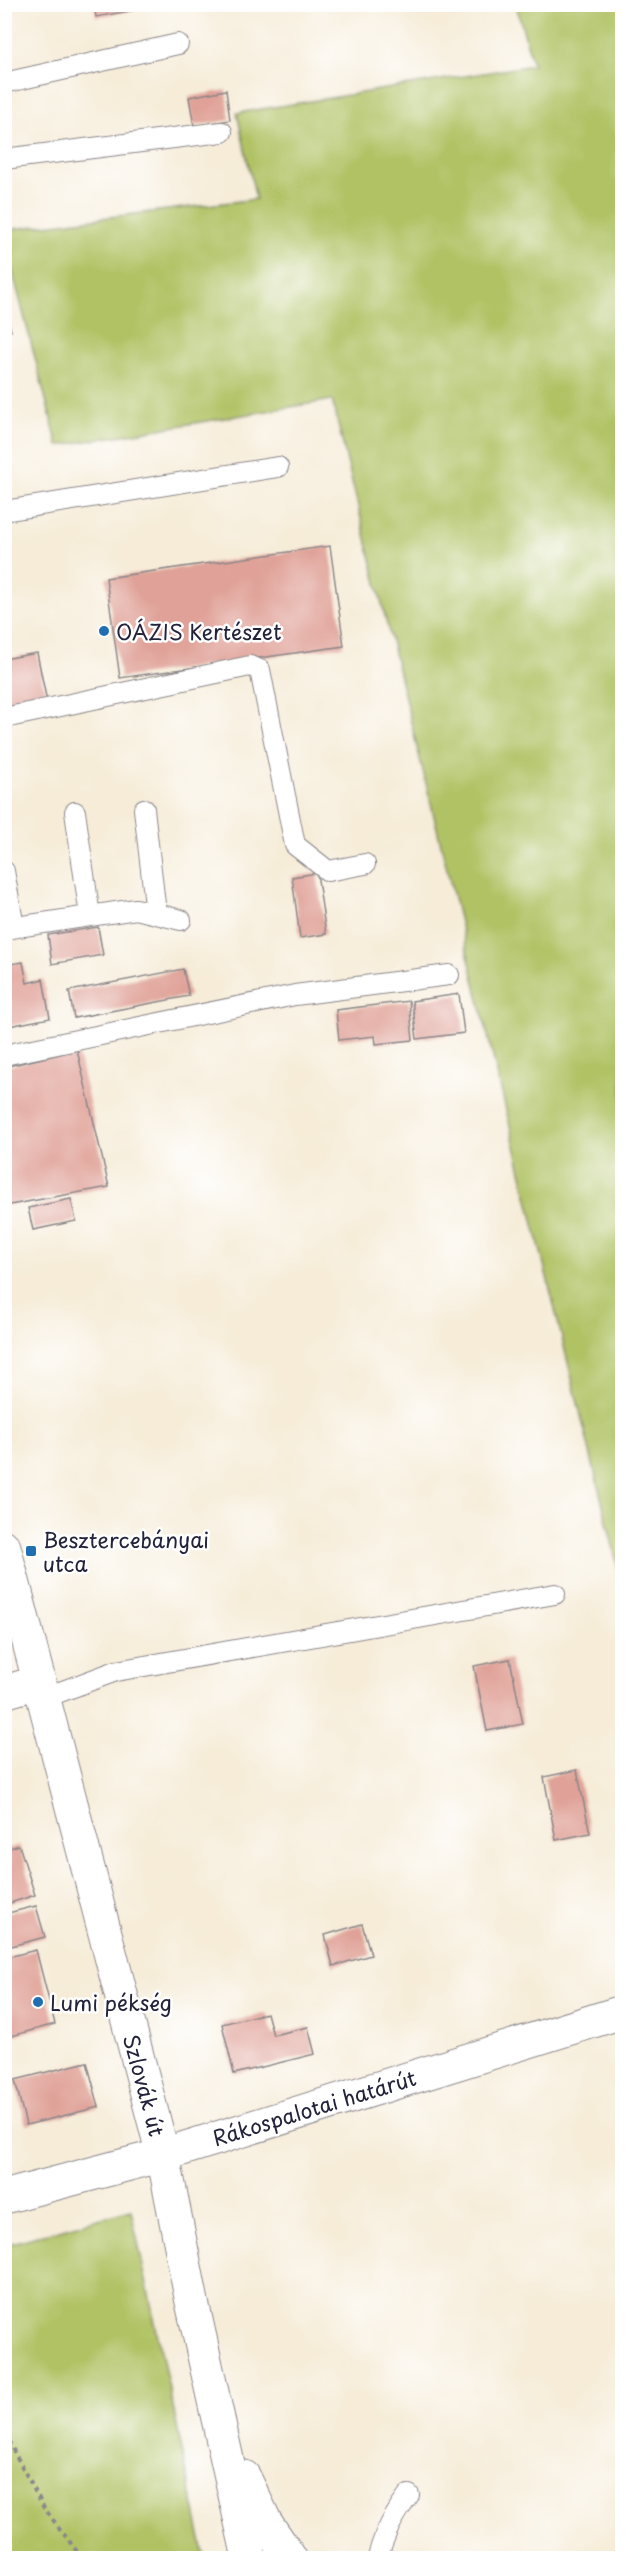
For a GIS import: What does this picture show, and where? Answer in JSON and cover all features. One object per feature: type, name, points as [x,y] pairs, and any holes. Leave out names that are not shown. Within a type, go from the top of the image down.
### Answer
[{"type":"street","name":"Szlovák út","points":[[4,1547],[163,2154],[218,2424],[249,2559]]},
{"type":"street","points":[[4,1692],[41,1690]]},
{"type":"street","name":"Rákospalotai határút","points":[[4,2197],[163,2154],[622,2012]]},
{"type":"street","points":[[218,2424],[266,2523],[290,2559]]},
{"type":"lane","points":[[4,83],[178,44]]},
{"type":"lane","points":[[4,159],[222,132]]},
{"type":"lane","points":[[4,511],[278,467]]},
{"type":"lane","points":[[4,718],[250,666],[260,670],[295,845],[328,871],[365,864]]},
{"type":"lane","points":[[144,809],[156,913]]},
{"type":"lane","points":[[75,812],[90,916]]},
{"type":"lane","points":[[4,871],[9,928],[136,909],[181,920]]},
{"type":"lane","points":[[4,1055],[295,995],[449,975]]},
{"type":"lane","points":[[41,1690],[116,1671],[555,1594]]},
{"type":"lane","points":[[378,2559],[381,2542],[395,2514],[409,2495]]},
{"type":"path","points":[[4,2433],[44,2508],[82,2559]]},
{"type":"green space","points":[[516,5],[622,5],[622,1583],[332,400],[58,446],[5,243],[5,230],[256,199],[237,113],[533,65]]},
{"type":"green space","points":[[131,2210],[205,2558],[5,2558],[5,2245]]},
{"type":"building","points":[[94,5],[135,5],[136,10],[96,17]]},
{"type":"building","points":[[226,90],[230,120],[194,126],[189,97]]},
{"type":"building","points":[[4,304],[11,331],[4,332]]},
{"type":"building","points":[[330,546],[344,646],[120,678],[106,578]]},
{"type":"building","points":[[37,653],[47,702],[4,711],[4,659]]},
{"type":"building","points":[[317,873],[326,934],[300,938],[292,877]]},
{"type":"building","points":[[98,927],[103,955],[52,964],[48,935]]},
{"type":"building","points":[[23,962],[27,983],[43,979],[50,1018],[4,1027],[4,965]]},
{"type":"building","points":[[183,969],[189,996],[74,1018],[69,991]]},
{"type":"building","points":[[459,994],[464,1033],[417,1039],[412,1001]]},
{"type":"building","points":[[409,1001],[413,1040],[376,1044],[375,1036],[339,1040],[336,1010]]},
{"type":"building","points":[[77,1050],[109,1187],[4,1206],[4,1067]]},
{"type":"building","points":[[71,1199],[76,1221],[33,1230],[28,1208]]},
{"type":"building","points":[[510,1659],[523,1724],[487,1731],[474,1666]]},
{"type":"building","points":[[577,1770],[590,1833],[556,1840],[544,1777]]},
{"type":"building","points":[[19,1845],[35,1895],[4,1905],[4,1850]]},
{"type":"building","points":[[36,1906],[45,1937],[4,1948],[4,1914]]},
{"type":"building","points":[[362,1924],[371,1955],[333,1966],[325,1935]]},
{"type":"building","points":[[36,1950],[55,2024],[4,2038],[4,1958]]},
{"type":"building","points":[[267,2013],[273,2035],[308,2027],[315,2054],[234,2074],[222,2024]]},
{"type":"building","points":[[87,2062],[99,2107],[26,2125],[15,2080]]},
{"type":"place","name":"OÁZIS Kertészet","points":[[104,631]]},
{"type":"place","name":"Besztercebányai utca","points":[[31,1551]]},
{"type":"place","name":"Lumi pékség","points":[[38,2002]]}]
